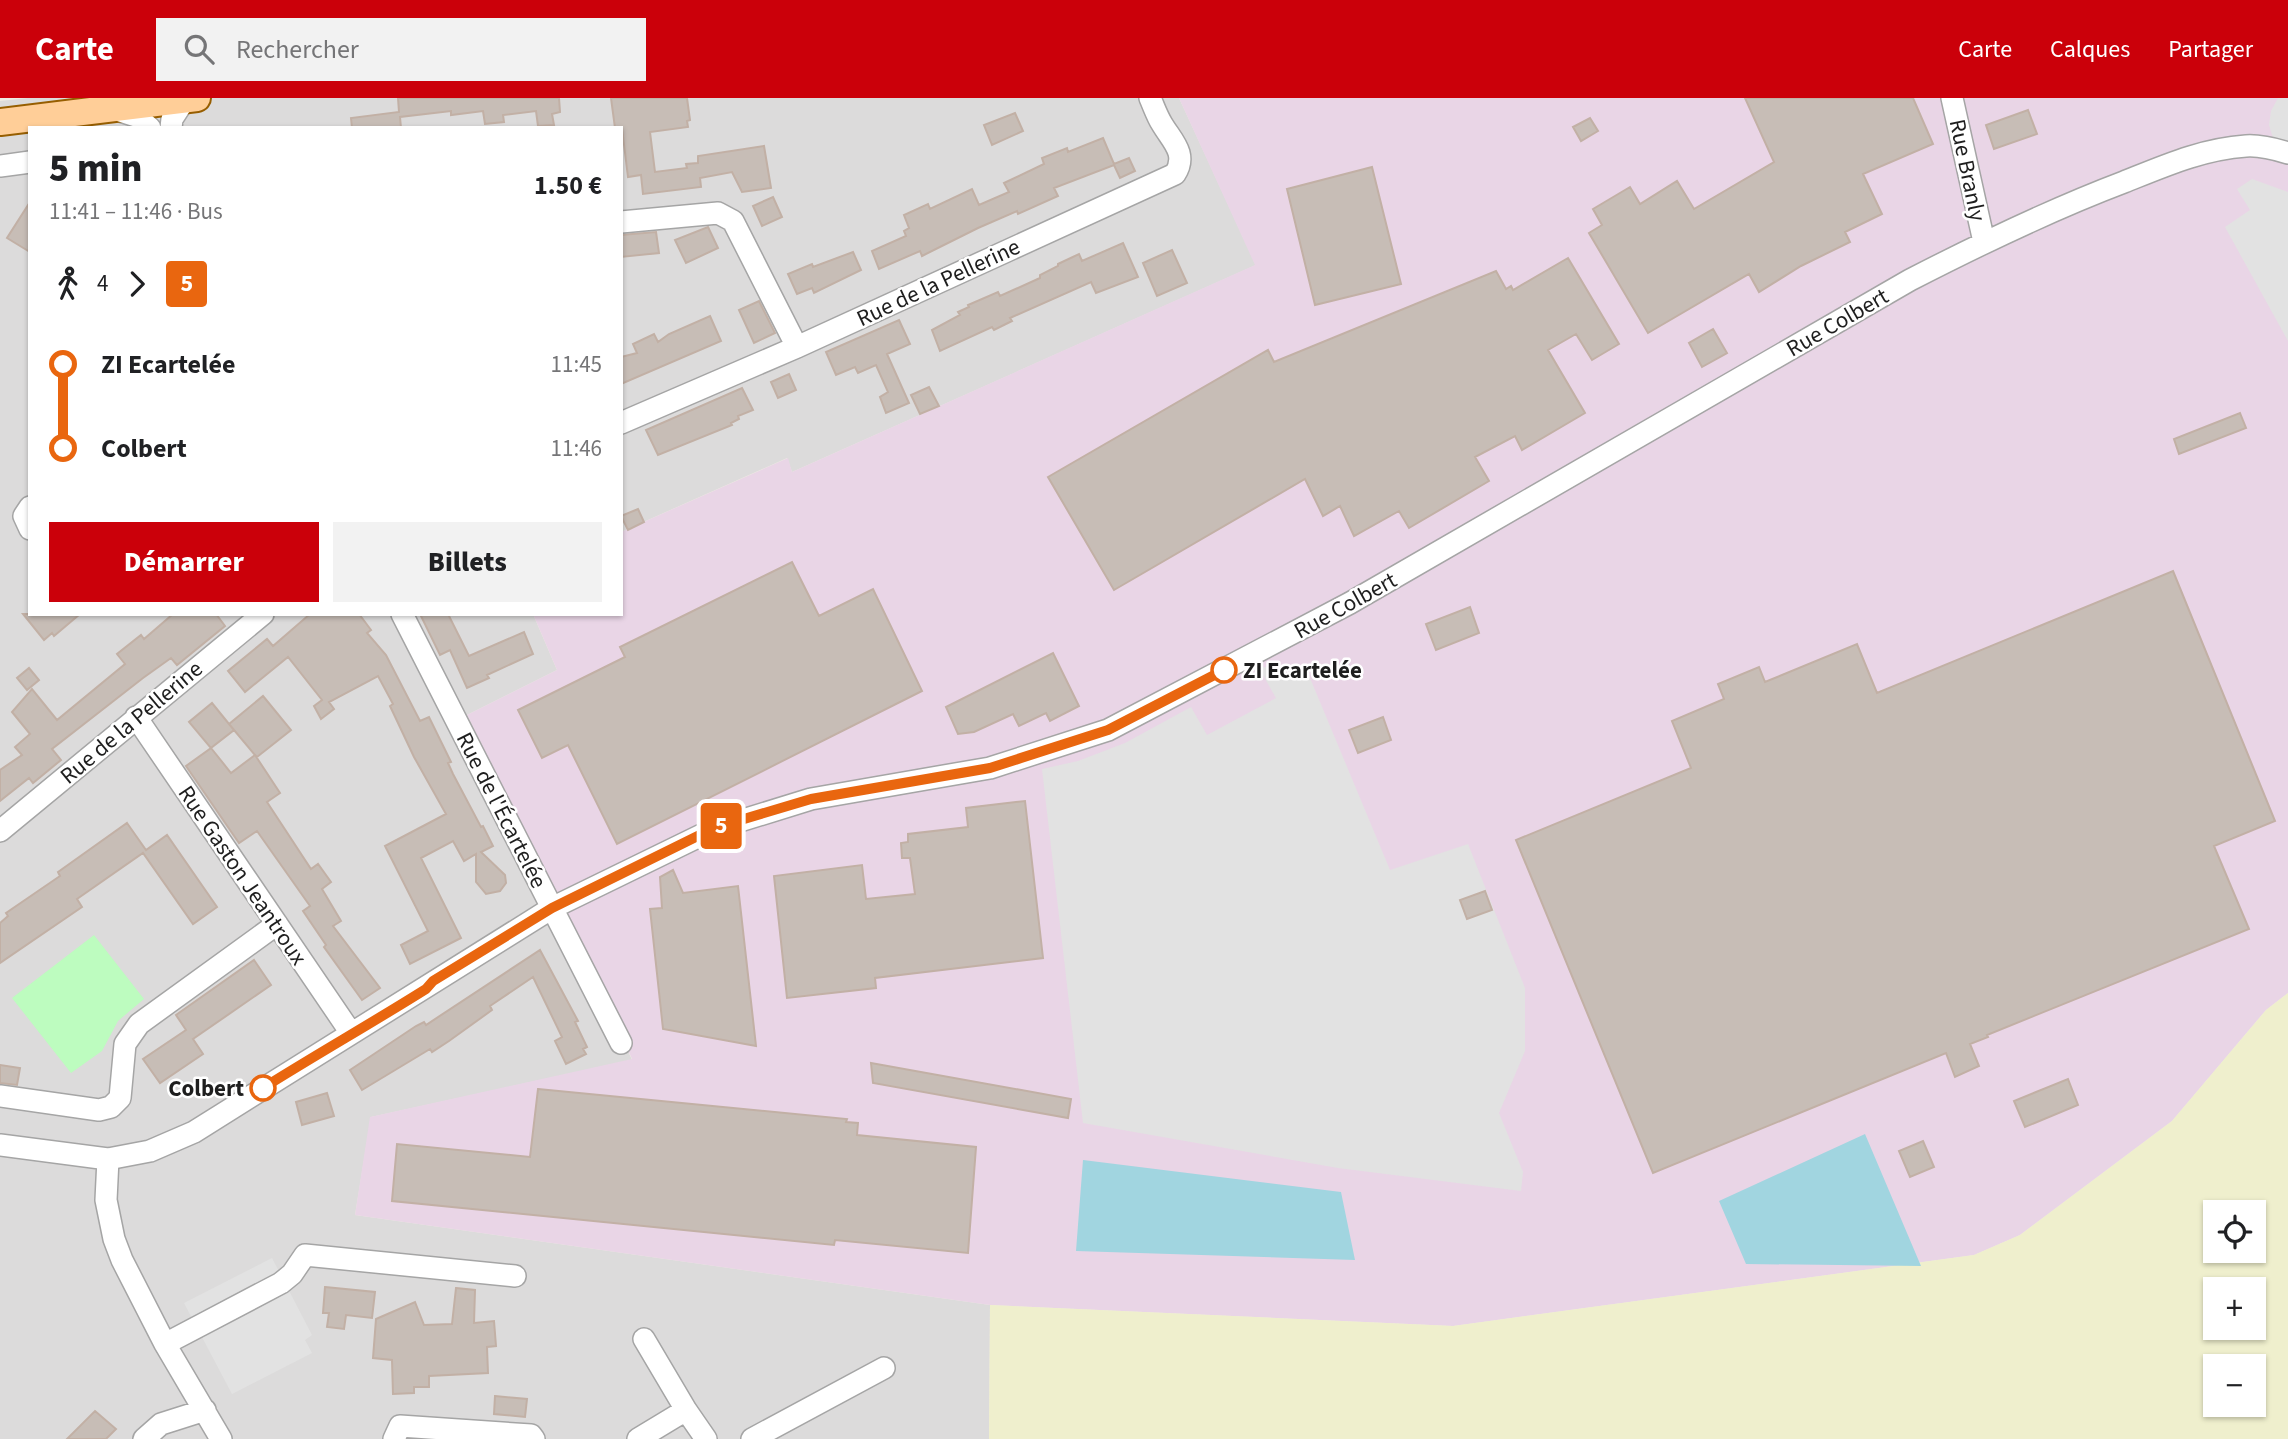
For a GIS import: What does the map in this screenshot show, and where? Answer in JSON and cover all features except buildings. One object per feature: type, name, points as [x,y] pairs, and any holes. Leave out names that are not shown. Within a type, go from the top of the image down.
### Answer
[{"type":"main road","points":[[0,113],[191,99]]},
{"type":"main road","points":[[0,122],[110,103]]},
{"type":"street","name":"Rue de la Pellerine","points":[[623,422],[797,347],[1175,174],[1180,165],[1179,149],[1161,123],[1150,98]]},
{"type":"street","name":"Rue Branly","points":[[1952,98],[1984,242]]},
{"type":"street","points":[[171,126],[172,119],[191,99]]},
{"type":"street","points":[[110,103],[136,116],[148,126]]},
{"type":"street","name":"Rue Colbert","points":[[0,1145],[108,1159],[150,1151],[194,1132],[351,1033],[368,1026],[426,989],[433,981],[552,908],[714,828],[811,799],[990,768],[1108,730],[1350,603],[1910,280],[1984,242],[2062,206],[2190,155],[2247,146],[2273,148],[2288,153]]},
{"type":"street","points":[[0,166],[28,162]]},
{"type":"street","points":[[623,222],[718,213],[733,221],[797,347]]},
{"type":"street","name":"Rue de la Pellerine","points":[[0,831],[261,616]]},
{"type":"street","name":"Rue de l'Écartelée","points":[[402,616],[621,1043]]},
{"type":"street","name":"Rue Gaston Jeantroux","points":[[136,717],[351,1033]]},
{"type":"street","points":[[0,1096],[99,1110],[111,1107],[120,1098],[125,1044],[139,1024],[277,924]]},
{"type":"street","points":[[108,1159],[106,1200],[114,1239],[165,1344],[222,1439]]},
{"type":"street","points":[[165,1344],[281,1283],[292,1274],[305,1255],[515,1276]]},
{"type":"street","points":[[644,1339],[706,1439]]},
{"type":"street","points":[[752,1439],[884,1368]]},
{"type":"street","points":[[144,1439],[161,1424],[205,1410]]},
{"type":"street","points":[[638,1439],[686,1410]]},
{"type":"street","points":[[394,1439],[400,1426],[531,1435],[534,1439]]},
{"type":"shaded area","points":[[28,98],[1179,98],[1256,265],[792,472],[787,458],[623,531],[623,126],[28,126],[28,616],[534,616],[557,670],[467,715],[572,928],[632,1060],[371,1117],[355,1215],[990,1305],[989,1439],[0,1439],[0,101]]},
{"type":"shaded area","points":[[1179,98],[2288,98],[2288,993],[2266,1010],[2172,1121],[2020,1235],[1974,1255],[1453,1326],[990,1305],[355,1215],[370,1117],[632,1059],[572,928],[467,715],[557,670],[534,616],[623,616],[623,531],[788,458],[792,472],[1255,265]]},
{"type":"shaded area","points":[[2278,98],[2288,98],[2288,144],[2273,138],[2269,125],[2271,111]]},
{"type":"shaded area","points":[[2252,179],[2288,192],[2288,341],[2225,227],[2250,210],[2237,189]]},
{"type":"shaded area","points":[[1305,666],[1390,870],[1468,844],[1525,988],[1525,1051],[1499,1113],[1523,1172],[1521,1191],[1338,1168],[1083,1123],[1042,769],[1078,761],[1125,743],[1191,707],[1207,735],[1276,698],[1259,668],[1266,667],[1285,675]]},
{"type":"shaded area","points":[[272,1258],[312,1335],[305,1340],[312,1353],[232,1394],[184,1303]]},
{"type":"green space","points":[[94,935],[144,999],[118,1021],[102,1051],[71,1073],[12,998]]},
{"type":"green space","points":[[2288,993],[2288,1439],[989,1439],[990,1305],[1453,1326],[1974,1255],[2020,1235],[2172,1121],[2266,1010]]},
{"type":"water","points":[[1865,1134],[1921,1266],[1746,1264],[1719,1201]]},
{"type":"water","points":[[1083,1160],[1341,1192],[1355,1260],[1076,1251]]},
{"type":"bus line","name":"5","points":[[263,1088],[351,1033],[368,1026],[426,989],[433,981],[552,908],[714,828],[811,799],[990,768],[1108,730],[1224,670]]},
{"type":"place","name":"ZI Ecartelée","points":[[1224,670]]},
{"type":"place","name":"Colbert","points":[[263,1088]]}]
